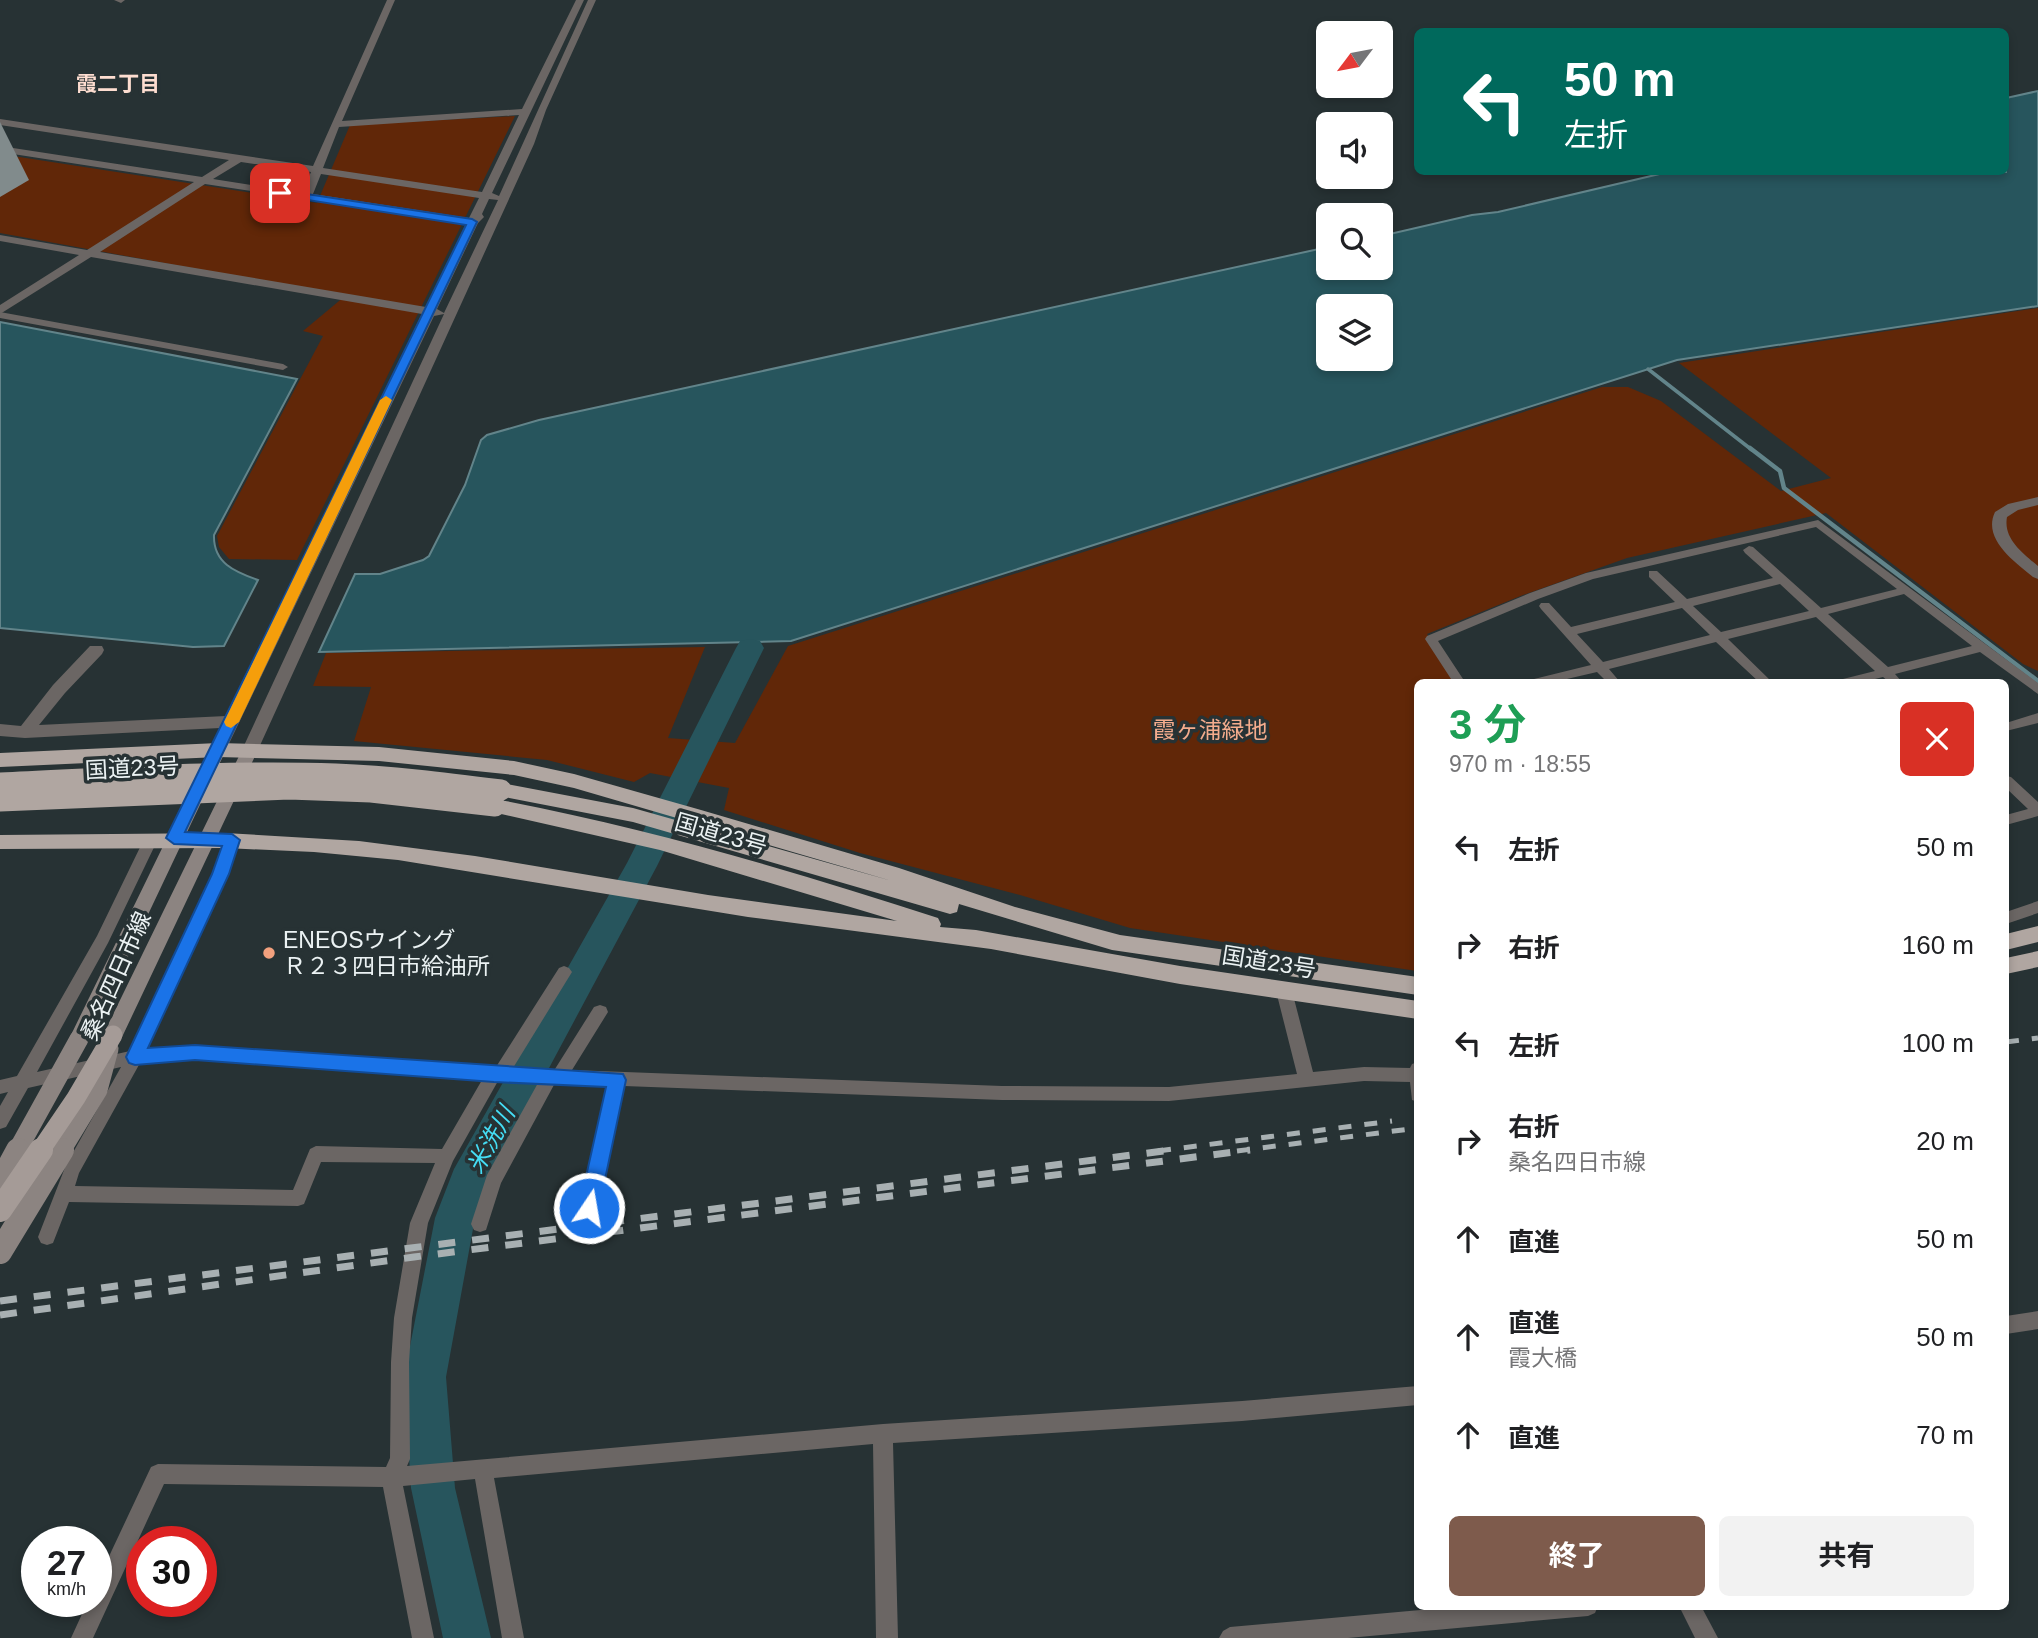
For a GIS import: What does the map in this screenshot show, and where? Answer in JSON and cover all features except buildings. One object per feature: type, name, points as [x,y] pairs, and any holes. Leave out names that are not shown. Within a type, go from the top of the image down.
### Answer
[{"type":"highway","points":[[0,760],[218,750],[379,754],[514,768],[574,781],[633,816]]},
{"type":"highway","name":"国道23号","points":[[0,783],[168,775],[294,773],[379,776],[498,798],[558,817],[633,816],[971,912],[1123,944],[1414,985]]},
{"type":"highway","name":"国道23号","points":[[0,801],[289,789],[498,798]]},
{"type":"highway","name":"国道23号","points":[[633,816],[694,833],[987,942],[1414,1009]]},
{"type":"highway","points":[[0,842],[174,838],[359,848],[444,858],[670,896],[987,942]]},
{"type":"highway","points":[[2009,965],[2038,959]]},
{"type":"main road","name":"桑名四日市線","points":[[0,1184],[79,1039],[218,750]]},
{"type":"main road","name":"桑名四日市線","points":[[0,1252],[98,1090],[113,1035],[249,752]]},
{"type":"main road","points":[[0,1210],[76,1098],[113,1035]]},
{"type":"street","points":[[306,197],[335,124],[391,0]]},
{"type":"street","points":[[218,750],[426,313],[486,196],[580,0]]},
{"type":"street","points":[[249,752],[592,0]]},
{"type":"street","points":[[335,124],[525,112]]},
{"type":"street","points":[[0,122],[503,199]]},
{"type":"street","points":[[68,142],[80,136]]},
{"type":"street","points":[[0,149],[472,222],[503,199]]},
{"type":"street","points":[[44,156],[56,149]]},
{"type":"street","points":[[0,312],[87,253],[239,158]]},
{"type":"street","points":[[0,237],[426,313],[449,313]]},
{"type":"street","points":[[0,312],[283,367]]},
{"type":"street","points":[[2038,501],[2013,507],[2000,515],[1997,523],[1998,533],[2038,574]]},
{"type":"street","points":[[1457,679],[1431,639],[1590,576],[1818,523],[2038,690]]},
{"type":"street","points":[[1749,550],[1892,679]]},
{"type":"street","points":[[1653,574],[1763,679]]},
{"type":"street","points":[[1569,632],[1782,580]]},
{"type":"street","points":[[1551,679],[1907,590]]},
{"type":"street","points":[[1545,606],[1611,679]]},
{"type":"street","points":[[1860,679],[1983,647]]},
{"type":"street","points":[[25,732],[59,689],[96,650]]},
{"type":"street","points":[[2009,726],[2038,718]]},
{"type":"street","points":[[0,730],[25,732],[232,722]]},
{"type":"street","points":[[2009,784],[2038,811]]},
{"type":"street","points":[[2009,819],[2038,811]]},
{"type":"street","points":[[0,1122],[25,1082],[103,939],[150,839]]},
{"type":"street","points":[[47,1237],[72,1170],[135,1057],[220,874],[232,840]]},
{"type":"street","points":[[2009,916],[2038,906]]},
{"type":"street","points":[[2009,921],[2023,937]]},
{"type":"street","points":[[423,1638],[396,1477],[400,1459],[400,1362],[419,1223],[446,1157],[564,972]]},
{"type":"street","points":[[1284,991],[1307,1079]]},
{"type":"street","points":[[480,1224],[494,1181],[555,1077],[600,1012]]},
{"type":"street","points":[[0,1087],[135,1057],[195,1052],[555,1077],[1002,1093],[1169,1094],[1364,1073],[1414,1072]]},
{"type":"street","points":[[589,1208],[617,1080]]},
{"type":"street","points":[[63,1194],[298,1198],[316,1154],[446,1157]]},
{"type":"street","points":[[0,1167],[72,1170]]},
{"type":"street","points":[[2009,1325],[2038,1320]]},
{"type":"street","points":[[82,1638],[159,1474],[396,1477],[883,1434],[1228,1412],[1414,1395]]},
{"type":"street","points":[[883,1434],[887,1638]]},
{"type":"street","points":[[475,1470],[513,1638]]},
{"type":"street","points":[[1230,1638],[1543,1610]]},
{"type":"street","points":[[1691,1610],[1707,1638]]},
{"type":"green space","points":[[515,116],[297,560],[229,559],[219,547],[217,536],[323,336],[303,331],[345,296],[0,233],[0,154],[317,203],[350,125]]},
{"type":"green space","name":"霞ヶ浦緑地","points":[[2038,308],[2038,671],[2023,664],[1826,513],[1627,558],[1523,595],[1427,634],[1455,679],[1414,679],[1414,971],[1130,928],[1020,895],[860,853],[724,810],[729,788],[650,773],[634,782],[547,760],[354,741],[371,687],[313,686],[326,653],[705,647],[668,738],[735,743],[788,646],[1602,387],[1628,387],[1661,401],[1781,491],[1831,478],[1679,363]]},
{"type":"water","points":[[2038,91],[2038,306],[1677,360],[791,641],[319,652],[355,574],[380,574],[429,556],[465,485],[481,440],[487,435],[539,420],[1316,250],[1316,280],[1393,280],[1393,233],[1472,215],[1498,212],[1655,175],[2009,175],[2009,97]]},
{"type":"water","points":[[0,322],[297,379],[214,535],[217,553],[221,559],[241,574],[258,580],[224,646],[193,647],[0,628]]},
{"type":"waterway","points":[[1648,369],[1752,450]]},
{"type":"waterway","points":[[1750,448],[1780,471],[1784,488],[2038,681]]},
{"type":"waterway","name":"米洗川","points":[[467,1638],[433,1488],[425,1377],[455,1218],[468,1181],[641,866],[750,648]]},
{"type":"railway","points":[[2009,1042],[2038,1038]]},
{"type":"railway","points":[[1158,1151],[1392,1121]]},
{"type":"railway","points":[[1237,1151],[1414,1129]]},
{"type":"railway","points":[[0,1301],[1171,1150]]},
{"type":"railway","points":[[0,1315],[414,1257],[1250,1150]]},
{"type":"slow traffic","points":[[231,722],[386,400]]},
{"type":"place","name":"ENEOSウイング Ｒ２３四日市給油所","points":[[269,953]]},
{"type":"district","name":"霞二丁目","points":[[118,84]]},
{"type":"route","points":[[280,193],[472,222],[174,838],[232,840],[220,874],[135,1057],[195,1052],[494,1074],[617,1080],[589,1208]]}]
